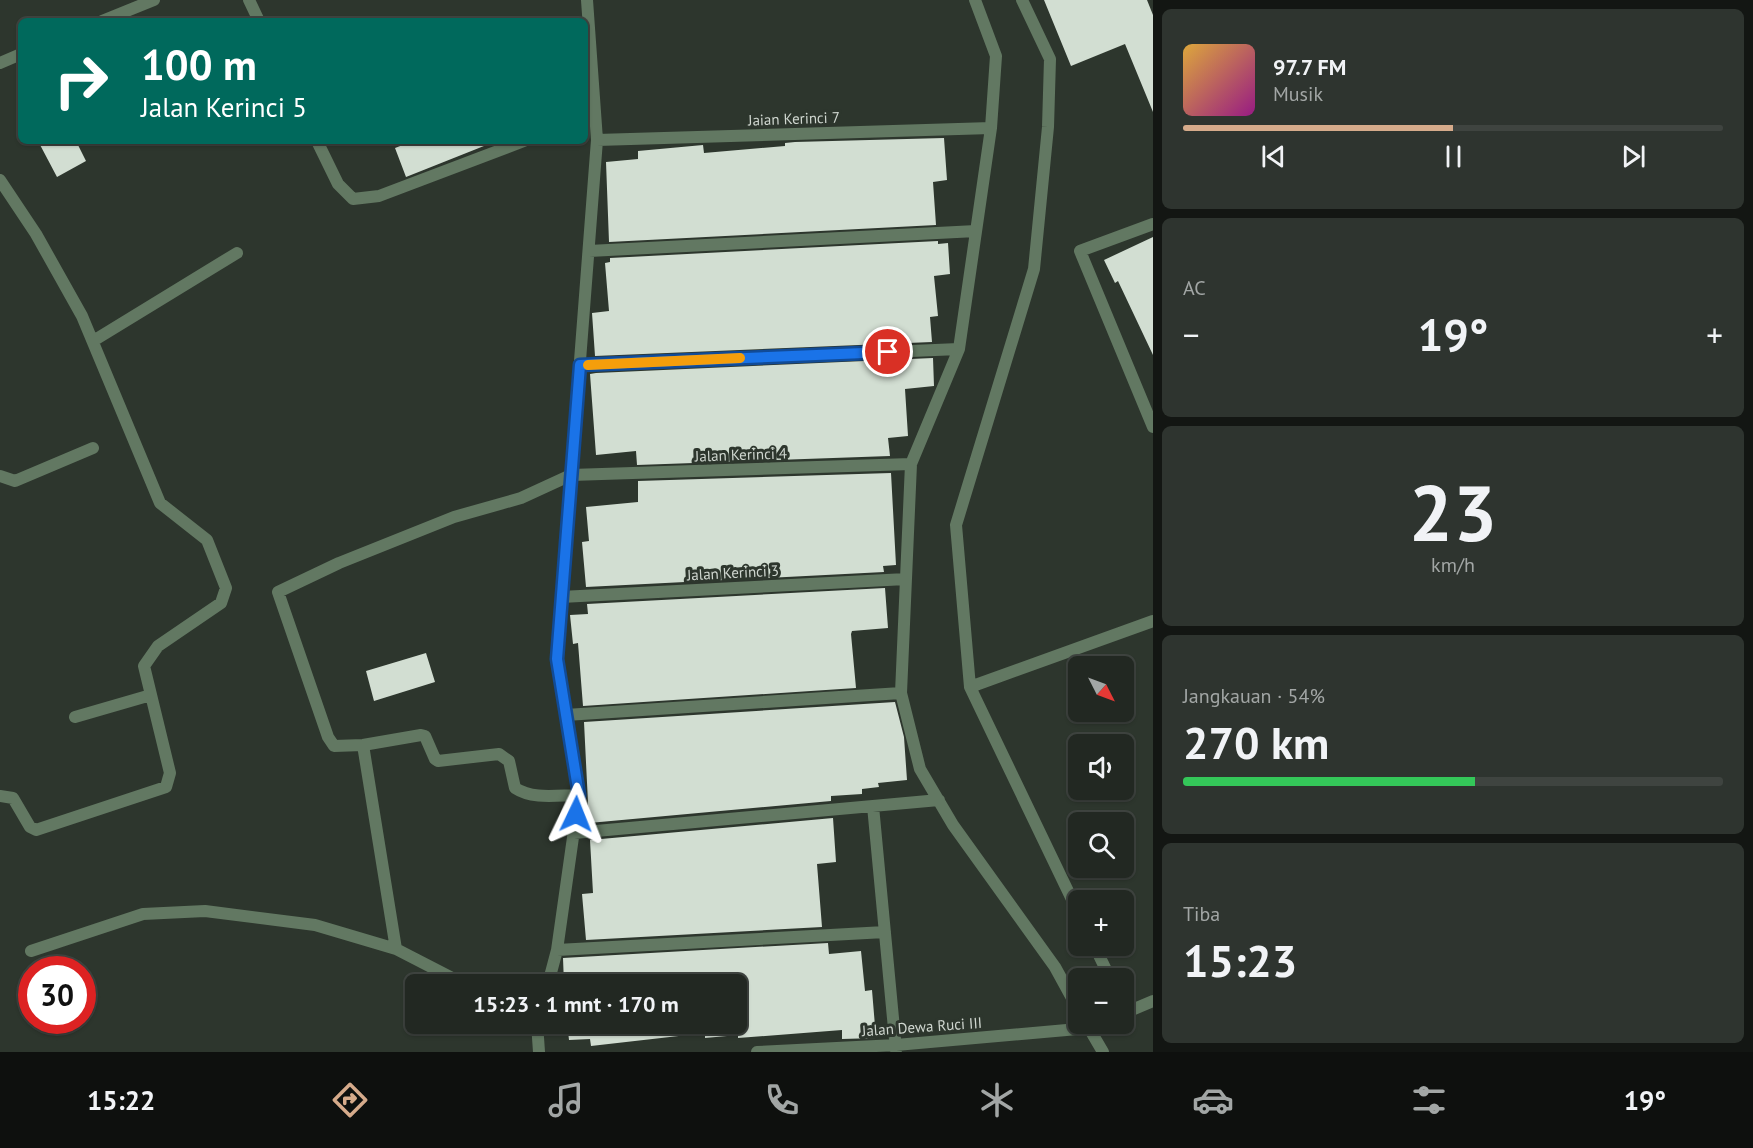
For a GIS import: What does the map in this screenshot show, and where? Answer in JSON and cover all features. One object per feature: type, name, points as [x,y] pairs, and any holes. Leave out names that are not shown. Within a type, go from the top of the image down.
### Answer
[{"type":"street","points":[[109,18],[154,0]]},
{"type":"street","points":[[249,0],[258,18]]},
{"type":"street","points":[[551,974],[557,950],[579,795],[557,659],[597,141],[587,0]]},
{"type":"street","points":[[975,0],[996,56],[991,128],[959,349],[911,464],[901,693],[920,769],[1055,967],[1068,991]]},
{"type":"street","points":[[1022,0],[1050,58],[1048,127],[1034,269],[956,525],[970,687],[1068,891]]},
{"type":"street","points":[[0,63],[18,55]]},
{"type":"street","name":"Jaian Kerinci 7","points":[[597,141],[991,128]]},
{"type":"street","points":[[318,144],[338,184],[353,199],[379,196],[516,144]]},
{"type":"street","points":[[0,180],[36,234],[93,341],[160,503],[207,540],[226,588],[221,603],[158,646],[144,666],[170,773],[166,787],[36,830],[30,827],[13,798],[0,796]]},
{"type":"street","points":[[1153,224],[1080,251],[1153,427]]},
{"type":"street","points":[[589,251],[976,231]]},
{"type":"street","points":[[93,341],[237,253]]},
{"type":"street","points":[[580,365],[959,349]]},
{"type":"street","points":[[0,476],[15,482],[93,448]]},
{"type":"street","name":"Jalan Kerinci 4","points":[[571,475],[911,464]]},
{"type":"street","points":[[571,475],[521,498],[454,517],[339,563],[278,592],[329,740],[337,747],[421,735],[427,739],[438,762],[499,754],[509,761],[515,788],[521,792],[530,795],[579,795]]},
{"type":"street","name":"Jalan Kerinci 3","points":[[561,597],[906,579]]},
{"type":"street","points":[[970,687],[1153,621]]},
{"type":"street","points":[[566,715],[901,693]]},
{"type":"street","points":[[75,717],[151,695]]},
{"type":"street","points":[[363,745],[396,949]]},
{"type":"street","points":[[574,832],[939,800]]},
{"type":"street","points":[[873,806],[896,1048]]},
{"type":"street","points":[[31,951],[143,914],[205,912],[315,925],[396,949],[445,974]]},
{"type":"street","points":[[557,950],[885,932]]},
{"type":"street","points":[[1134,1006],[1153,1001]]},
{"type":"street","name":"Jalan Dewa Ruci III","points":[[757,1052],[896,1048],[1068,1027]]},
{"type":"street","points":[[538,1034],[539,1052]]},
{"type":"street","points":[[1093,1034],[1102,1052]]},
{"type":"building","points":[[1044,0],[1147,0],[1153,15],[1153,112],[1125,44],[1071,66]]},
{"type":"building","points":[[944,138],[947,180],[933,182],[936,225],[609,242],[606,162],[638,159],[638,151],[703,145],[704,153],[785,146],[785,143],[795,142]]},
{"type":"building","points":[[40,144],[78,144],[86,161],[57,177]]},
{"type":"building","points":[[405,144],[489,144],[406,177],[395,148]]},
{"type":"building","points":[[1153,237],[1153,355],[1118,281],[1115,283],[1104,260]]},
{"type":"building","points":[[938,241],[938,244],[948,243],[950,274],[934,276],[938,316],[930,317],[932,342],[595,356],[592,313],[609,311],[605,263],[610,262],[610,258]]},
{"type":"building","points":[[933,358],[934,386],[905,389],[908,436],[888,438],[890,456],[637,465],[636,451],[596,455],[590,374]]},
{"type":"building","points":[[891,473],[896,565],[883,566],[884,572],[586,587],[582,542],[589,541],[586,507],[638,502],[638,481]]},
{"type":"building","points":[[885,588],[888,628],[852,631],[851,634],[856,688],[583,706],[578,643],[573,644],[570,615],[588,614],[587,604]]},
{"type":"building","points":[[426,653],[435,682],[374,701],[366,671]]},
{"type":"building","points":[[895,702],[904,737],[907,780],[878,783],[879,787],[862,789],[862,794],[831,796],[831,801],[589,823],[584,722]]},
{"type":"building","points":[[833,818],[836,862],[817,864],[822,927],[586,940],[582,894],[593,893],[590,840]]},
{"type":"building","points":[[828,943],[829,954],[861,951],[865,991],[872,990],[876,1038],[842,1039],[842,1030],[738,1038],[738,1035],[705,1038],[705,1034],[747,1034],[747,974],[564,974],[563,958]]},
{"type":"building","points":[[568,1034],[696,1034],[591,1046],[590,1039],[569,1040]]},
{"type":"slow traffic","points":[[588,365],[740,358]]},
{"type":"route","points":[[576,814],[579,795],[557,659],[580,365],[888,352]]}]
